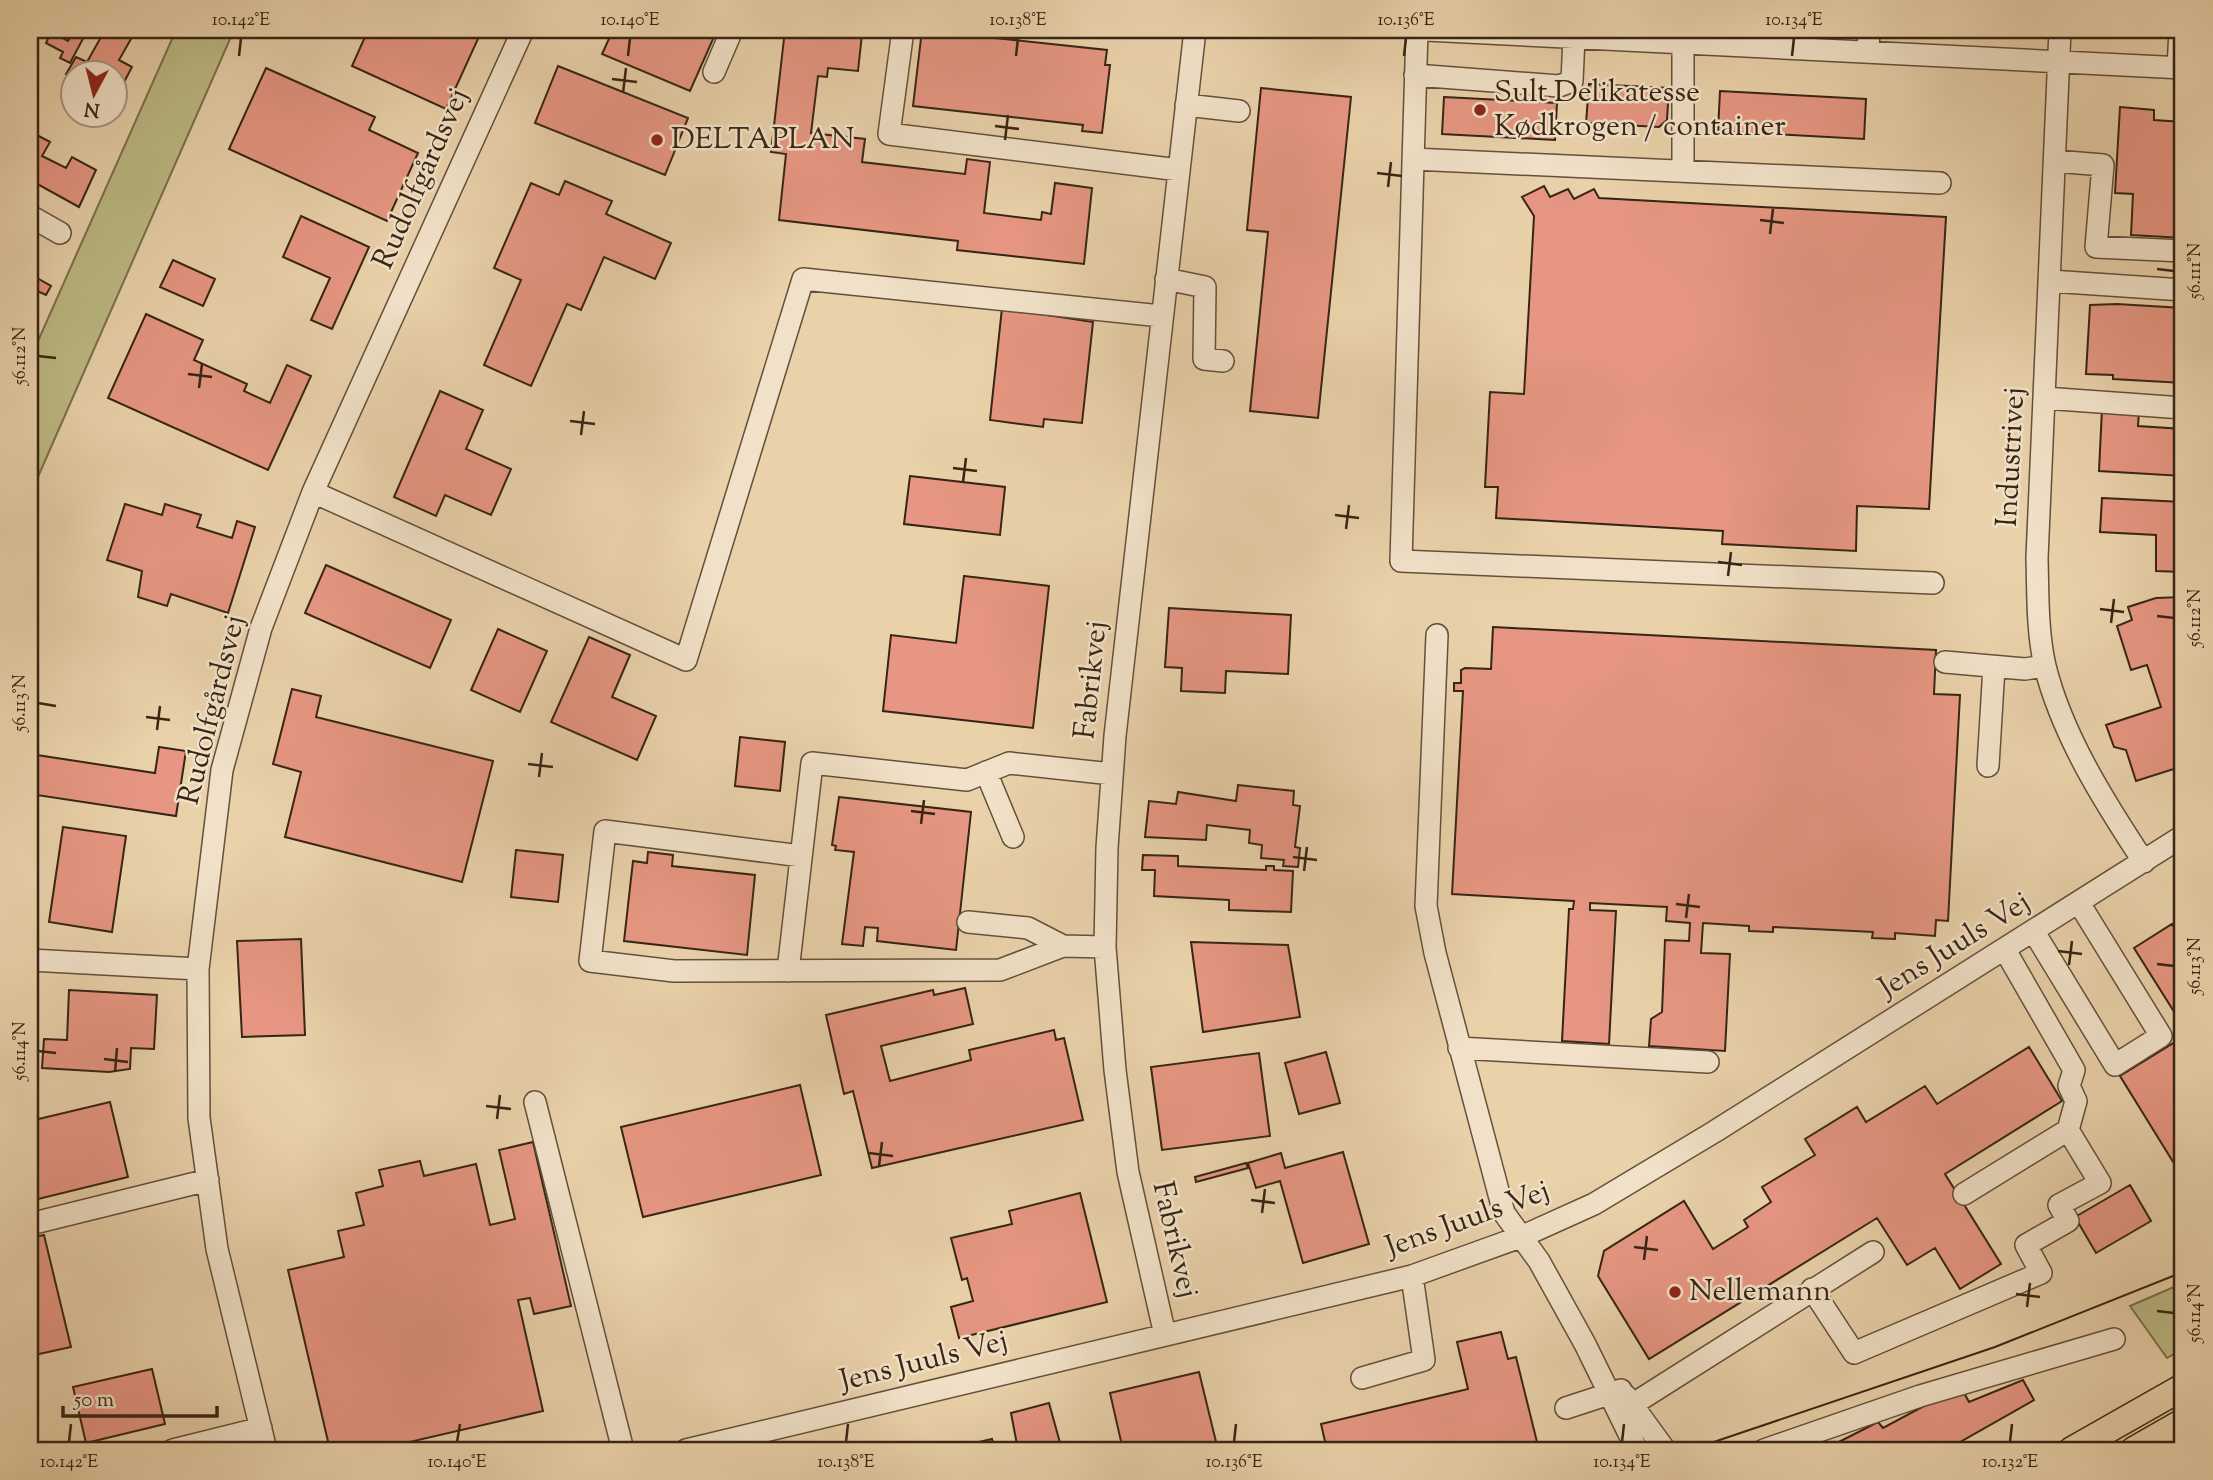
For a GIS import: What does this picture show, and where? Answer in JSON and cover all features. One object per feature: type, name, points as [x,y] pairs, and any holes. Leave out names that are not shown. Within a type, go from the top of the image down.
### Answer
[{"type":"main road","points":[[2072,1450],[2183,1387]]},
{"type":"main road","points":[[2134,1450],[2183,1422]]},
{"type":"street","name":"Rudolfgårdsvej","points":[[266,1450],[217,1249],[199,1118],[198,969],[222,771],[261,628],[313,492],[523,30]]},
{"type":"street","points":[[714,72],[732,30]]},
{"type":"street","points":[[903,30],[889,134],[1179,170]]},
{"type":"street","name":"Fabrikvej","points":[[1165,1335],[1128,1172],[1115,1070],[1105,947],[1107,848],[1112,775],[1161,316],[1195,30]]},
{"type":"street","points":[[1416,30],[1401,561],[1933,583]]},
{"type":"street","points":[[1426,30],[2180,68],[2180,30]]},
{"type":"street","points":[[1868,51],[1869,30]]},
{"type":"street","name":"Industrivej","points":[[2060,30],[2036,558],[2045,666],[2070,733],[2099,793],[2144,862]]},
{"type":"street","points":[[1415,75],[1559,86],[1572,81],[1574,37]]},
{"type":"street","points":[[1683,42],[1684,171]]},
{"type":"street","points":[[1186,105],[1239,111]]},
{"type":"street","points":[[1413,159],[1940,183]]},
{"type":"street","points":[[2055,161],[2103,165],[2096,247],[2183,251]]},
{"type":"street","points":[[30,216],[60,233]]},
{"type":"street","points":[[313,492],[686,660],[803,279],[1161,316]]},
{"type":"street","points":[[1166,279],[1205,287],[1204,359],[1223,361]]},
{"type":"street","points":[[2050,281],[2183,290]]},
{"type":"street","points":[[2044,398],[2183,408]]},
{"type":"street","points":[[1437,635],[1426,906],[1459,1048],[1504,1213],[1523,1236],[1620,1400],[1665,1450]]},
{"type":"street","points":[[1945,662],[2025,669],[2045,666]]},
{"type":"street","points":[[1988,766],[1994,667]]},
{"type":"street","points":[[788,971],[813,763],[967,780],[1009,764],[1112,775]]},
{"type":"street","points":[[986,772],[1013,837]]},
{"type":"street","points":[[802,856],[605,831],[590,961],[674,971],[1000,970],[1063,946],[1105,947]]},
{"type":"street","name":"Jens Juuls Vej","points":[[686,1450],[1412,1276],[1523,1236],[1594,1204],[2034,932],[2183,836]]},
{"type":"street","points":[[2034,932],[2115,1065],[2161,1036],[2079,903]]},
{"type":"street","points":[[968,922],[1028,928],[1063,946]]},
{"type":"street","points":[[1964,1194],[2068,1130],[2076,1101],[2069,1086],[2074,1070],[2005,950]]},
{"type":"street","points":[[30,960],[198,969]]},
{"type":"street","points":[[1459,1048],[1708,1062]]},
{"type":"street","points":[[535,1102],[623,1450]]},
{"type":"street","points":[[1812,1289],[1854,1353],[2041,1273],[2026,1245],[2068,1221],[2059,1205],[2100,1183],[2068,1130]]},
{"type":"street","points":[[30,1224],[208,1180]]},
{"type":"street","points":[[1566,1408],[1620,1400],[1873,1252]]},
{"type":"street","points":[[1362,1378],[1424,1360],[1412,1276]]},
{"type":"street","points":[[1764,1450],[1920,1396],[2114,1339]]},
{"type":"street","points":[[1620,1400],[1637,1450]]},
{"type":"street","points":[[173,1450],[201,1447],[261,1428]]},
{"type":"shaded area","points":[[176,30],[234,30],[30,495],[30,359]]},
{"type":"shaded area","points":[[2183,1283],[2183,1349],[2167,1358],[2130,1306]]},
{"type":"building","points":[[75,30],[85,35],[72,60],[60,58],[63,52],[46,43],[51,32],[68,41]]},
{"type":"building","points":[[105,30],[114,30],[131,39],[119,60],[88,60]]},
{"type":"building","points":[[368,30],[482,30],[446,109],[352,66]]},
{"type":"building","points":[[613,30],[717,30],[690,91],[602,54]]},
{"type":"building","points":[[785,30],[862,34],[858,71],[828,68],[827,77],[818,76],[811,133],[865,139],[862,162],[965,174],[967,159],[990,162],[984,213],[1041,220],[1042,212],[1051,214],[1055,183],[1092,188],[1084,264],[957,250],[958,241],[779,220],[786,154],[771,152]]},
{"type":"building","points":[[922,30],[1107,50],[1105,65],[1110,65],[1102,133],[1082,131],[1083,125],[913,106]]},
{"type":"building","points":[[558,66],[688,118],[665,175],[535,123]]},
{"type":"building","points":[[266,68],[375,117],[369,130],[418,153],[387,221],[229,149]]},
{"type":"building","points":[[1589,84],[1669,88],[1667,120],[1659,127],[1586,123]]},
{"type":"building","points":[[1261,88],[1351,97],[1318,418],[1250,411],[1268,232],[1247,230]]},
{"type":"building","points":[[1720,91],[1866,99],[1864,139],[1718,131]]},
{"type":"building","points":[[1444,97],[1557,103],[1555,140],[1442,134]]},
{"type":"building","points":[[2120,107],[2154,110],[2154,120],[2183,122],[2183,238],[2131,235],[2133,194],[2115,193]]},
{"type":"building","points":[[35,134],[50,142],[42,156],[66,168],[72,157],[96,170],[79,207],[30,180],[33,170],[30,168],[30,144]]},
{"type":"building","points":[[565,181],[612,201],[606,214],[671,243],[655,279],[604,257],[581,310],[567,304],[531,386],[484,365],[521,280],[494,268],[531,183],[559,195]]},
{"type":"building","points":[[1544,186],[1550,197],[1568,189],[1574,199],[1594,189],[1599,198],[1946,217],[1929,509],[1857,506],[1856,551],[1722,544],[1723,531],[1496,518],[1498,487],[1485,487],[1490,392],[1524,394],[1534,216],[1522,197]]},
{"type":"building","points":[[301,216],[369,247],[332,329],[311,320],[330,278],[283,257]]},
{"type":"building","points":[[173,260],[215,279],[203,306],[160,287]]},
{"type":"building","points":[[30,274],[51,286],[46,295],[35,290],[30,299]]},
{"type":"building","points":[[2090,305],[2183,308],[2183,383],[2113,379],[2113,375],[2086,374]]},
{"type":"building","points":[[1002,308],[1093,322],[1082,423],[1044,419],[1043,427],[990,420]]},
{"type":"building","points":[[146,314],[203,340],[194,360],[247,384],[244,391],[270,403],[287,365],[311,376],[268,470],[108,398]]},
{"type":"building","points":[[440,391],[483,410],[466,449],[511,469],[491,515],[445,495],[436,516],[394,497]]},
{"type":"building","points":[[2102,409],[2139,411],[2138,426],[2183,429],[2183,476],[2099,471]]},
{"type":"building","points":[[910,476],[1005,487],[1000,535],[904,524]]},
{"type":"building","points":[[2102,498],[2183,502],[2183,572],[2156,571],[2156,535],[2100,532]]},
{"type":"building","points":[[125,504],[162,515],[165,504],[201,515],[197,527],[232,538],[237,521],[255,527],[228,613],[171,594],[167,606],[138,597],[142,571],[107,560]]},
{"type":"building","points":[[326,565],[451,620],[430,668],[305,613]]},
{"type":"building","points":[[964,576],[1049,586],[1033,728],[883,711],[891,635],[956,643]]},
{"type":"building","points":[[2183,597],[2183,766],[2136,781],[2126,750],[2114,747],[2106,725],[2161,707],[2147,665],[2131,670],[2117,626],[2132,620],[2128,607],[2156,598]]},
{"type":"building","points":[[1169,608],[1291,615],[1288,674],[1226,671],[1225,693],[1181,691],[1182,668],[1165,667]]},
{"type":"building","points":[[1493,627],[1936,650],[1934,694],[1960,695],[1948,921],[1936,920],[1935,936],[1895,933],[1895,939],[1872,938],[1873,932],[1773,927],[1773,932],[1749,931],[1749,926],[1703,923],[1701,953],[1730,954],[1725,1051],[1649,1046],[1651,1019],[1662,1012],[1665,940],[1689,941],[1690,923],[1666,921],[1667,907],[1590,903],[1590,910],[1616,911],[1609,1044],[1562,1041],[1569,909],[1573,909],[1574,901],[1452,894],[1463,691],[1454,691],[1454,683],[1461,683],[1461,670],[1465,668],[1491,669]]},
{"type":"building","points":[[498,629],[547,651],[520,712],[471,690]]},
{"type":"building","points":[[589,637],[630,655],[612,697],[656,716],[637,760],[551,722]]},
{"type":"building","points":[[292,689],[321,696],[316,717],[493,761],[462,882],[285,837],[301,772],[273,764]]},
{"type":"building","points":[[740,737],[785,742],[780,791],[735,786]]},
{"type":"building","points":[[159,747],[186,751],[176,816],[30,794],[30,754],[155,773]]},
{"type":"building","points":[[1238,785],[1294,791],[1293,805],[1300,806],[1295,847],[1300,848],[1298,867],[1283,866],[1284,860],[1261,858],[1262,845],[1249,843],[1250,830],[1207,825],[1206,840],[1145,837],[1149,801],[1176,804],[1178,792],[1236,801]]},
{"type":"building","points":[[839,797],[971,812],[956,950],[877,941],[878,928],[865,927],[863,946],[842,944],[854,852],[835,850],[836,846],[832,845]]},
{"type":"building","points":[[63,827],[126,836],[112,932],[49,922]]},
{"type":"building","points":[[516,850],[563,855],[558,902],[511,897]]},
{"type":"building","points":[[648,852],[673,855],[672,866],[755,875],[747,955],[624,941],[633,861],[647,863]]},
{"type":"building","points":[[1143,855],[1178,856],[1178,866],[1266,870],[1266,866],[1274,866],[1274,870],[1293,871],[1291,912],[1229,910],[1229,900],[1154,896],[1155,870],[1142,870]]},
{"type":"building","points":[[2172,924],[2183,943],[2183,1026],[2134,948]]},
{"type":"building","points":[[301,939],[305,1035],[242,1037],[237,941]]},
{"type":"building","points":[[1191,942],[1288,945],[1300,1017],[1203,1032]]},
{"type":"building","points":[[965,988],[973,1024],[881,1046],[890,1081],[971,1060],[969,1050],[1054,1030],[1056,1040],[1064,1038],[1083,1120],[872,1168],[853,1091],[844,1094],[826,1015],[933,990],[934,995]]},
{"type":"building","points":[[69,990],[157,995],[154,1049],[131,1048],[130,1069],[109,1072],[42,1068],[44,1039],[67,1040]]},
{"type":"building","points":[[2180,1039],[2183,1044],[2183,1178],[2120,1076]]},
{"type":"building","points":[[2029,1047],[2062,1101],[1945,1174],[2001,1264],[1960,1289],[1935,1248],[1907,1265],[1877,1218],[1649,1359],[1598,1276],[1604,1251],[1684,1201],[1713,1249],[1748,1227],[1744,1220],[1771,1202],[1762,1187],[1815,1155],[1805,1139],[1857,1107],[1866,1122],[1925,1086],[1937,1104]]},
{"type":"building","points":[[1326,1052],[1340,1103],[1299,1114],[1285,1063]]},
{"type":"building","points":[[1259,1053],[1270,1136],[1162,1150],[1151,1067]]},
{"type":"building","points":[[800,1085],[821,1175],[643,1217],[621,1127]]},
{"type":"building","points":[[110,1102],[128,1177],[30,1201],[30,1121]]},
{"type":"building","points":[[533,1142],[571,1306],[534,1314],[530,1298],[518,1300],[543,1411],[375,1450],[330,1450],[288,1270],[344,1257],[338,1231],[364,1225],[356,1193],[383,1186],[379,1170],[420,1161],[424,1176],[476,1164],[490,1225],[515,1219],[499,1150]]},
{"type":"building","points":[[1343,1152],[1369,1244],[1303,1263],[1280,1181],[1256,1188],[1248,1163],[1281,1153],[1285,1168]]},
{"type":"building","points":[[1246,1163],[1248,1168],[1196,1182],[1195,1177]]},
{"type":"building","points":[[2130,1185],[2151,1221],[2096,1253],[2075,1217]]},
{"type":"building","points":[[1080,1193],[1107,1302],[959,1338],[951,1307],[973,1301],[967,1278],[962,1280],[951,1238],[1012,1224],[1009,1211]]},
{"type":"building","points":[[44,1235],[71,1347],[30,1356],[30,1238]]},
{"type":"building","points":[[1501,1332],[1508,1359],[1516,1357],[1539,1450],[1327,1450],[1321,1424],[1468,1389],[1457,1342]]},
{"type":"building","points":[[152,1369],[165,1424],[86,1443],[73,1387]]},
{"type":"building","points":[[1199,1372],[1218,1450],[1123,1450],[1110,1393]]},
{"type":"building","points":[[2023,1380],[2034,1400],[1946,1450],[1823,1450],[1878,1422],[1883,1428],[1939,1398],[1963,1391],[1969,1402]]},
{"type":"building","points":[[1049,1403],[1062,1450],[1018,1450],[1011,1413]]},
{"type":"building","points":[[992,1439],[995,1450],[953,1448]]},
{"type":"tram line","points":[[1690,1450],[1995,1347],[2183,1272]]},
{"type":"place","name":"Sult Delikatesse Kødkrogen / container","points":[[1480,110]]},
{"type":"place","name":"DELTAPLAN","points":[[657,140]]},
{"type":"place","name":"Nellemann","points":[[1675,1292]]}]
